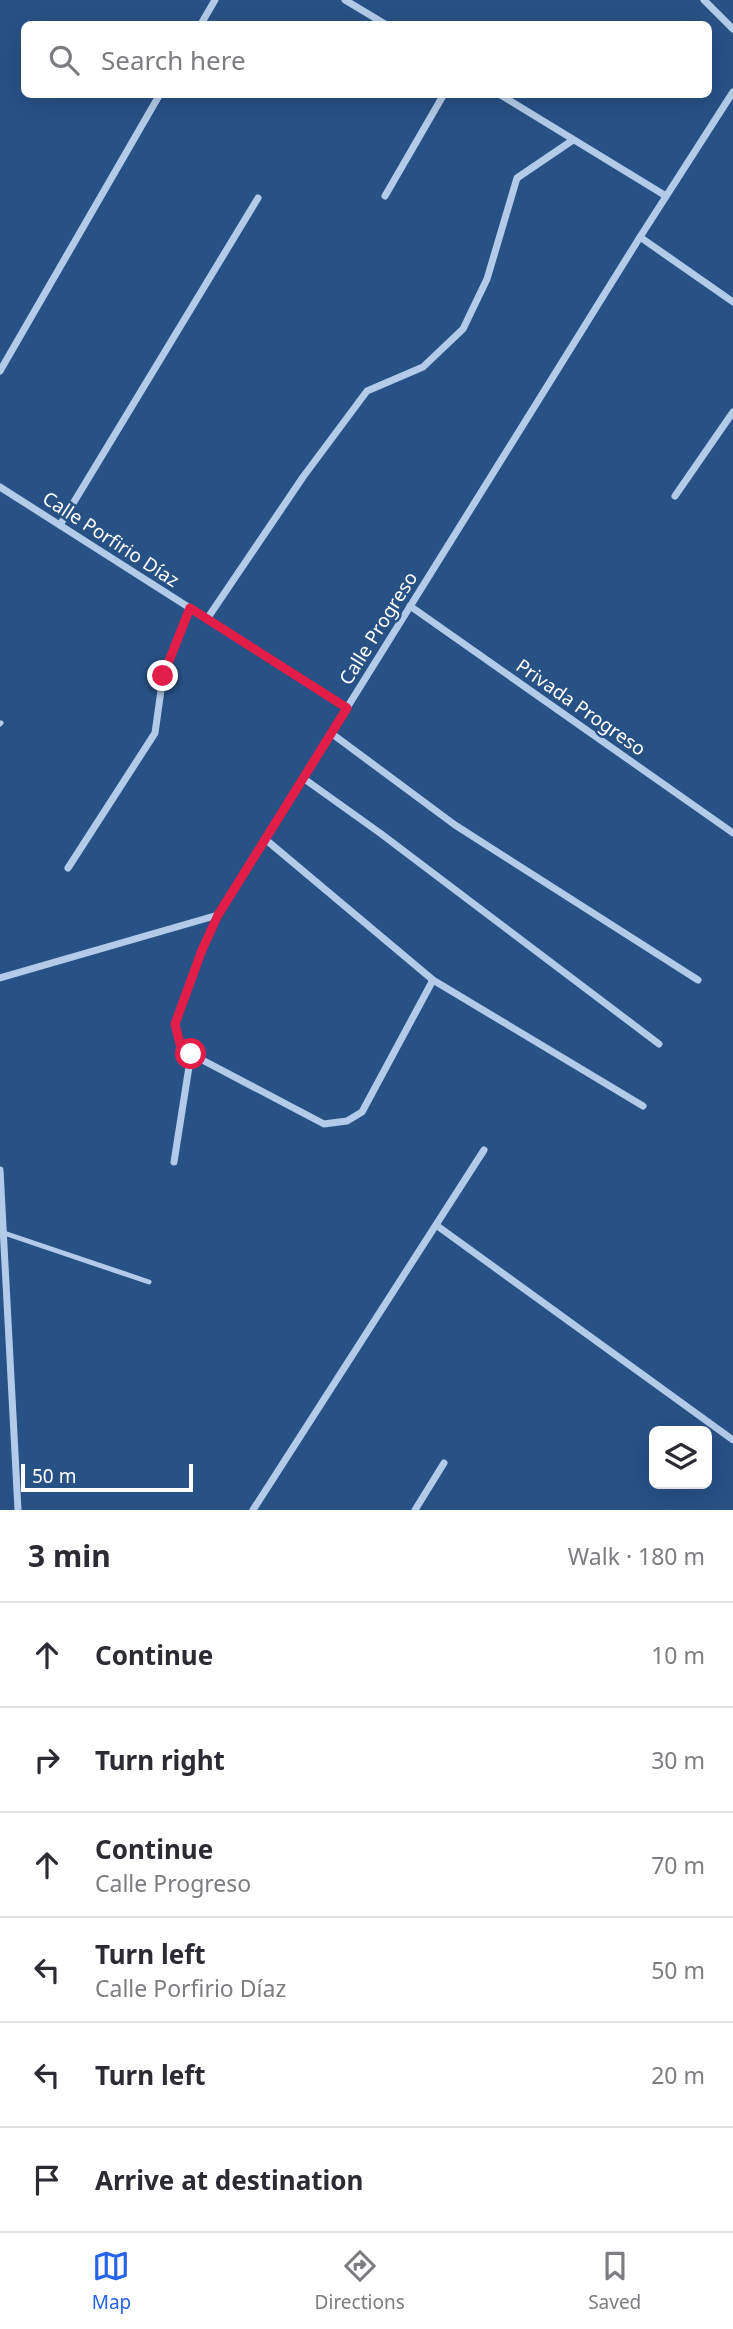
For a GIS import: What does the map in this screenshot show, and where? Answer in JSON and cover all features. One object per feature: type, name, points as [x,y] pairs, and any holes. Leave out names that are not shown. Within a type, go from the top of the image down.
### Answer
[{"type":"street","points":[[203,21],[215,0]]},
{"type":"street","points":[[345,0],[380,21]]},
{"type":"street","points":[[704,0],[733,29]]},
{"type":"street","name":"Calle Progreso","points":[[191,1054],[180,1044],[175,1024],[218,915],[733,92]]},
{"type":"street","points":[[0,371],[158,98]]},
{"type":"street","points":[[385,196],[442,98]]},
{"type":"street","points":[[505,98],[666,196]]},
{"type":"street","points":[[207,619],[303,477],[368,391],[423,367],[463,329],[487,279],[517,178],[573,140]]},
{"type":"street","points":[[60,526],[258,198]]},
{"type":"street","points":[[640,237],[733,302]]},
{"type":"street","points":[[674,496],[733,412]]},
{"type":"street","name":"Calle Porfirio Díaz","points":[[0,487],[347,708]]},
{"type":"street","name":"Privada Progreso","points":[[410,606],[733,833]]},
{"type":"street","points":[[68,868],[155,733],[163,676],[190,608]]},
{"type":"street","points":[[331,733],[455,825],[698,980]]},
{"type":"street","points":[[303,778],[659,1044]]},
{"type":"street","points":[[265,839],[433,980],[643,1106]]},
{"type":"street","points":[[0,978],[218,915]]},
{"type":"street","points":[[174,1162],[191,1054],[324,1124],[347,1121],[362,1112],[433,980]]},
{"type":"street","points":[[253,1510],[484,1150]]},
{"type":"street","points":[[0,1170],[18,1510]]},
{"type":"street","points":[[436,1225],[733,1440]]},
{"type":"street","points":[[415,1510],[444,1463]]},
{"type":"lane","points":[[4,1233],[149,1282]]},
{"type":"route","points":[[163,676],[190,608],[347,708],[218,915],[202,950],[175,1024],[180,1044],[191,1054]]}]
